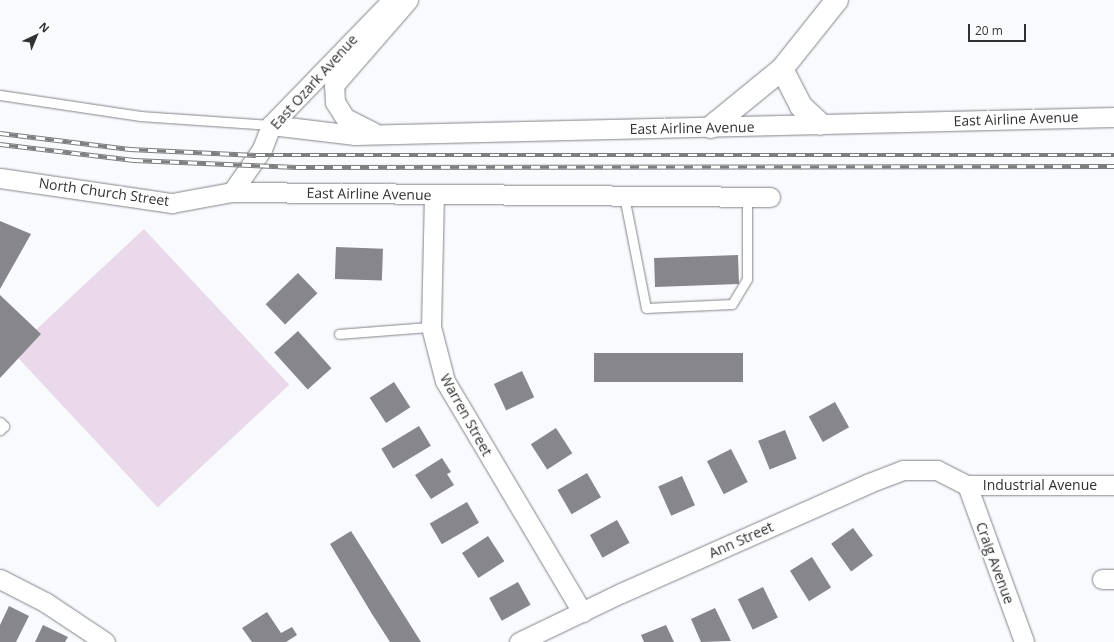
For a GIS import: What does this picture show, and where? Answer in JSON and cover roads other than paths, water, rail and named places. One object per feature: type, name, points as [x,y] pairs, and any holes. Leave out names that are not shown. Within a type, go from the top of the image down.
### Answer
[{"type":"street","name":"East Ozark Avenue","points":[[232,192],[262,149],[271,125],[392,0]]},
{"type":"street","points":[[378,134],[345,118],[335,102],[334,85],[408,0]]},
{"type":"street","points":[[710,127],[782,69],[837,0]]},
{"type":"street","points":[[782,69],[801,106],[820,124]]},
{"type":"street","name":"East Airline Avenue","points":[[271,125],[355,135],[1114,117]]},
{"type":"street","name":"North Church Street","points":[[0,178],[172,203],[232,192]]},
{"type":"street","name":"East Airline Avenue","points":[[232,192],[770,197]]},
{"type":"street","name":"Warren Street","points":[[434,194],[432,327],[445,381],[582,612]]},
{"type":"street","name":"Ann Street","points":[[519,642],[861,486],[903,470],[937,470],[966,485]]},
{"type":"street","name":"Industrial Avenue","points":[[966,485],[1114,484]]},
{"type":"street","name":"Craig Avenue","points":[[966,485],[1024,642]]},
{"type":"street","points":[[0,579],[45,602],[105,642]]},
{"type":"lane","points":[[0,95],[140,116],[271,125]]},
{"type":"lane","points":[[624,196],[646,308],[732,304],[747,278],[747,197]]},
{"type":"lane","points":[[339,334],[432,327]]},
{"type":"railway","points":[[0,133],[130,149],[256,155],[1114,155]]},
{"type":"railway","points":[[0,144],[134,160],[297,167],[1114,166]]}]
